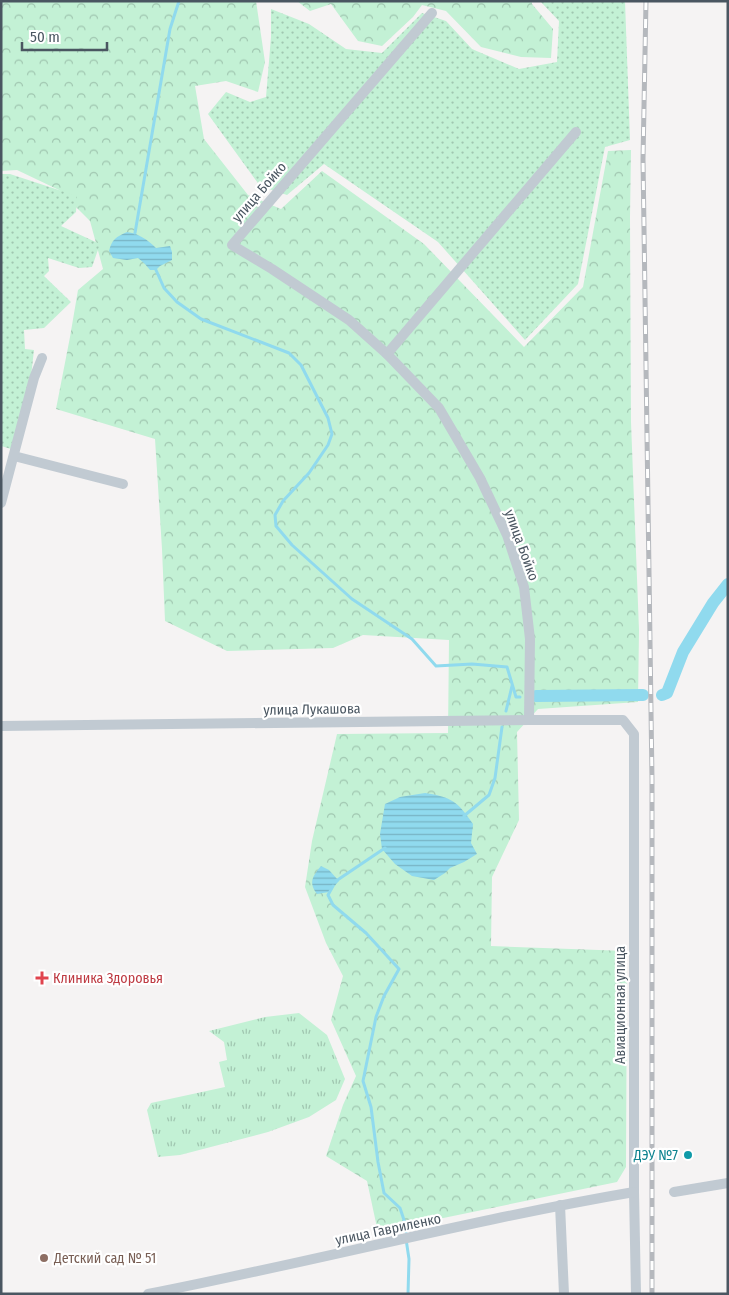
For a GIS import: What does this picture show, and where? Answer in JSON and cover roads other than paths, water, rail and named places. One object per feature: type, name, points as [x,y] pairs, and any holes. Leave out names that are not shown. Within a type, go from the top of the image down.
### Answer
[{"type":"street","name":"улица Бойко","points":[[432,14],[232,245],[348,320],[387,354],[439,408],[480,478],[507,535],[524,587],[530,639],[529,720]]},
{"type":"street","points":[[387,354],[576,132]]},
{"type":"street","points":[[1,503],[34,378],[42,358]]},
{"type":"street","points":[[14,456],[123,484]]},
{"type":"street","name":"улица Лукашова","points":[[1,726],[623,720]]},
{"type":"street","name":"Авиационная улица","points":[[623,720],[634,734],[634,1192],[636,1294]]},
{"type":"street","points":[[674,1192],[728,1183]]},
{"type":"street","name":"улица Гавриленко","points":[[148,1294],[560,1205],[634,1192]]},
{"type":"street","points":[[560,1205],[564,1294]]},
{"type":"water","points":[[127,232],[143,237],[156,248],[170,246],[172,260],[156,270],[150,270],[138,258],[127,260],[113,258],[109,251],[113,241]]},
{"type":"water","points":[[425,793],[442,796],[454,802],[463,810],[473,824],[471,843],[477,854],[450,868],[434,880],[412,876],[395,864],[382,849],[380,834],[385,804],[400,797]]},
{"type":"water","points":[[321,866],[329,870],[339,881],[329,892],[317,894],[312,883]]},
{"type":"waterway","points":[[135,233],[170,29],[179,1]]},
{"type":"waterway","points":[[156,270],[164,288],[177,302],[201,319],[289,353],[301,365],[328,418],[332,434],[328,445],[309,473],[283,501],[275,515],[276,526],[292,545],[352,599],[412,639],[436,666],[472,664],[507,667],[516,697],[520,697]]},
{"type":"waterway","points":[[662,695],[667,693],[683,652],[713,603],[728,584]]},
{"type":"waterway","points":[[506,711],[512,686]]},
{"type":"waterway","points":[[536,696],[643,695]]},
{"type":"waterway","points":[[464,816],[489,795],[495,778],[502,727]]},
{"type":"waterway","points":[[336,881],[385,848]]},
{"type":"waterway","points":[[333,886],[328,895],[333,905],[366,933],[399,969],[384,996],[376,1017],[363,1081],[371,1107],[384,1193],[400,1208],[406,1232]]},
{"type":"waterway","points":[[406,1239],[409,1259],[408,1294]]},
{"type":"railway","points":[[646,1],[643,159],[652,779],[652,1294]]},
{"type":"place","name":"Клиника Здоровья","points":[[42,978]]},
{"type":"place","name":"ДЭУ №7","points":[[688,1155]]},
{"type":"place","name":"Детский сад № 51","points":[[44,1258]]}]
